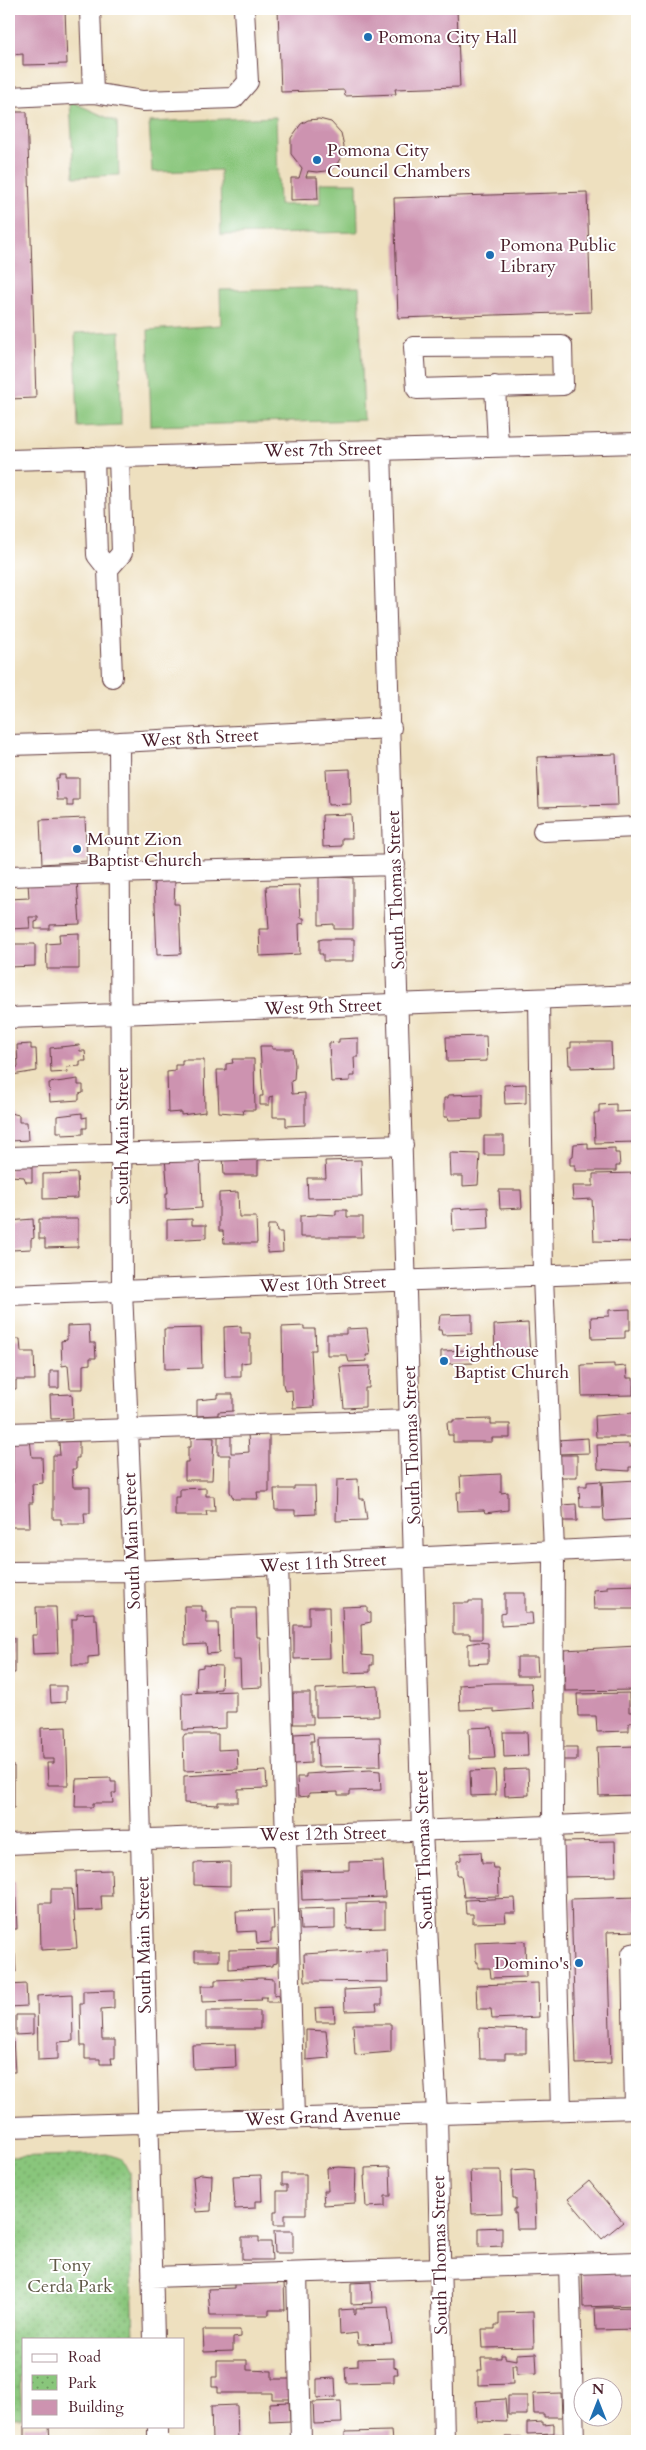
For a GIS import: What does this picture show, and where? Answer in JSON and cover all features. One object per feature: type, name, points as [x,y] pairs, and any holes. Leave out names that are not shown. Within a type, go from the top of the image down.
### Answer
[{"type":"street","points":[[90,9],[93,94]]},
{"type":"street","points":[[9,97],[93,94],[143,101],[234,98],[248,82],[244,9]]},
{"type":"street","points":[[562,346],[563,385],[495,386],[417,390],[414,347],[562,346]]},
{"type":"street","points":[[495,386],[498,446]]},
{"type":"street","name":"West 7th Street","points":[[9,460],[637,443]]},
{"type":"street","name":"South Thomas Street","points":[[381,449],[391,728],[422,1832],[437,2114],[444,2441]]},
{"type":"street","points":[[108,568],[122,553],[119,456]]},
{"type":"street","points":[[94,457],[97,555],[108,568],[112,677]]},
{"type":"street","name":"West 8th Street","points":[[9,745],[119,742],[391,728]]},
{"type":"street","name":"South Main Street","points":[[119,742],[122,1015],[122,1290],[134,1571],[154,2338]]},
{"type":"street","points":[[543,831],[637,827]]},
{"type":"street","points":[[9,876],[395,865]]},
{"type":"street","name":"West 9th Street","points":[[9,1018],[637,995]]},
{"type":"street","points":[[539,999],[543,1276],[554,1551],[552,1827],[561,2110]]},
{"type":"street","points":[[9,1157],[403,1145]]},
{"type":"street","name":"West 10th Street","points":[[9,1295],[406,1282],[637,1272]]},
{"type":"street","points":[[9,1433],[411,1420]]},
{"type":"street","name":"West 11th Street","points":[[9,1572],[134,1571],[637,1547]]},
{"type":"street","points":[[278,1564],[294,2118]]},
{"type":"street","name":"West 12th Street","points":[[9,1844],[141,1838],[422,1832],[637,1822]]},
{"type":"street","points":[[636,2108],[632,1954],[637,1954]]},
{"type":"street","name":"West Grand Avenue","points":[[9,2127],[636,2108]]},
{"type":"street","points":[[152,2277],[637,2262]]},
{"type":"street","points":[[568,2264],[574,2441]]},
{"type":"street","points":[[296,2273],[301,2441]]},
{"type":"street","points":[[158,2428],[158,2441]]},
{"type":"green space","points":[[70,101],[117,122],[119,175],[74,177]]},
{"type":"green space","points":[[276,117],[279,205],[320,204],[320,183],[357,183],[358,232],[221,235],[220,170],[152,172],[149,122]]},
{"type":"green space","points":[[359,287],[364,420],[151,426],[148,330],[221,325],[220,290]]},
{"type":"green space","points":[[120,331],[121,425],[78,427],[75,333]]},
{"type":"green space","name":"Tony Cerda Park","points":[[107,2154],[122,2159],[129,2172],[134,2338],[22,2338],[22,2377],[20,2377],[22,2418],[9,2418],[9,2157]]},
{"type":"building","points":[[9,9],[65,9],[67,64],[23,65],[23,54],[9,55]]},
{"type":"building","points":[[278,9],[457,9],[460,87],[395,89],[396,94],[345,96],[344,90],[281,92]]},
{"type":"building","points":[[9,112],[27,112],[36,398],[9,399]]},
{"type":"building","name":"Pomona City Council Chambers","points":[[319,119],[331,122],[341,133],[344,146],[342,155],[337,164],[326,171],[308,171],[306,177],[317,177],[318,199],[291,200],[291,178],[299,178],[302,168],[291,154],[291,138],[301,124],[308,120]]},
{"type":"building","points":[[587,192],[591,312],[398,318],[394,198]]},
{"type":"building","points":[[616,754],[618,805],[539,807],[537,757]]},
{"type":"building","points":[[350,769],[351,804],[328,805],[326,770]]},
{"type":"building","points":[[59,775],[65,775],[65,778],[79,778],[79,800],[73,800],[73,806],[67,806],[67,800],[57,800],[56,778],[59,778]]},
{"type":"building","points":[[351,814],[352,838],[342,838],[342,846],[323,847],[322,815]]},
{"type":"building","points":[[85,818],[87,861],[42,864],[40,820]]},
{"type":"building","points":[[319,876],[353,878],[353,929],[334,929],[334,924],[319,925]]},
{"type":"building","points":[[77,881],[80,924],[50,925],[50,929],[35,929],[35,922],[38,921],[38,917],[29,917],[30,928],[9,929],[9,899],[29,898],[28,883]]},
{"type":"building","points":[[154,881],[175,881],[174,904],[179,904],[181,954],[157,955]]},
{"type":"building","points":[[299,885],[301,918],[304,918],[304,923],[299,924],[300,954],[260,956],[259,929],[269,929],[266,886]]},
{"type":"building","points":[[79,933],[79,969],[47,969],[46,944],[60,943],[59,934]]},
{"type":"building","points":[[354,939],[354,961],[323,961],[323,954],[319,954],[319,940]]},
{"type":"building","points":[[9,944],[35,944],[35,966],[9,967]]},
{"type":"building","points":[[486,1036],[487,1061],[447,1062],[446,1037]]},
{"type":"building","points":[[358,1038],[358,1057],[354,1057],[355,1076],[350,1076],[350,1081],[331,1082],[329,1043],[339,1042],[339,1039]]},
{"type":"building","points":[[571,1042],[611,1042],[612,1067],[571,1068],[571,1065],[569,1065],[568,1048],[571,1048]]},
{"type":"building","points":[[31,1044],[31,1049],[36,1049],[37,1071],[12,1075],[12,1068],[18,1067],[17,1045]]},
{"type":"building","points":[[79,1045],[80,1051],[85,1051],[86,1061],[80,1061],[80,1066],[67,1067],[68,1072],[51,1073],[50,1048]]},
{"type":"building","points":[[260,1046],[272,1046],[272,1049],[293,1049],[295,1065],[294,1080],[291,1081],[292,1094],[305,1093],[305,1125],[286,1126],[286,1117],[273,1117],[273,1096],[269,1097],[269,1105],[260,1105],[260,1096],[263,1096]]},
{"type":"building","points":[[232,1059],[254,1059],[255,1110],[243,1110],[244,1114],[219,1112],[217,1070],[226,1070],[226,1064],[233,1063]]},
{"type":"building","points":[[182,1060],[204,1060],[205,1112],[181,1115],[181,1112],[168,1113],[167,1072],[175,1071],[175,1065],[182,1065]]},
{"type":"building","points":[[78,1079],[78,1085],[83,1085],[83,1093],[79,1094],[79,1100],[50,1102],[49,1083]]},
{"type":"building","points":[[526,1084],[526,1103],[505,1104],[504,1085]]},
{"type":"building","points":[[482,1094],[482,1119],[449,1120],[448,1117],[444,1117],[444,1098],[448,1098],[448,1095]]},
{"type":"building","points":[[616,1104],[616,1112],[636,1111],[637,1142],[595,1143],[594,1113],[599,1113],[599,1105]]},
{"type":"building","points":[[10,1113],[19,1115],[19,1122],[27,1122],[28,1140],[11,1141]]},
{"type":"building","points":[[82,1113],[82,1118],[87,1117],[87,1128],[83,1128],[83,1134],[62,1135],[62,1132],[57,1132],[57,1116]]},
{"type":"building","points":[[484,1136],[504,1136],[504,1155],[484,1155]]},
{"type":"building","points":[[588,1143],[588,1149],[615,1148],[615,1153],[619,1153],[620,1166],[616,1166],[616,1171],[575,1171],[575,1165],[570,1165],[574,1144]]},
{"type":"building","points":[[450,1153],[480,1154],[478,1185],[463,1186],[463,1176],[451,1176]]},
{"type":"building","points":[[258,1155],[258,1175],[224,1175],[223,1156]]},
{"type":"building","points":[[200,1157],[202,1208],[166,1210],[166,1193],[168,1193],[165,1158]]},
{"type":"building","points":[[32,1160],[32,1182],[26,1182],[24,1177],[10,1176],[10,1163]]},
{"type":"building","points":[[361,1160],[362,1197],[308,1198],[307,1178],[326,1178],[325,1161]]},
{"type":"building","points":[[77,1173],[78,1198],[43,1199],[43,1174]]},
{"type":"building","points":[[637,1173],[637,1238],[634,1242],[594,1241],[592,1199],[573,1200],[572,1186],[593,1186],[593,1174]]},
{"type":"building","points":[[499,1190],[521,1190],[522,1208],[500,1209]]},
{"type":"building","points":[[238,1192],[239,1217],[256,1217],[257,1243],[224,1243],[223,1231],[219,1231],[219,1193]]},
{"type":"building","points":[[488,1207],[489,1229],[453,1231],[452,1209]]},
{"type":"building","points":[[336,1210],[347,1210],[347,1217],[363,1217],[363,1237],[300,1237],[300,1216],[317,1214],[336,1215]]},
{"type":"building","points":[[33,1219],[34,1238],[31,1239],[31,1249],[12,1250],[9,1221]]},
{"type":"building","points":[[39,1219],[78,1219],[78,1247],[45,1248],[45,1239],[39,1239]]},
{"type":"building","points":[[192,1219],[192,1225],[206,1225],[206,1238],[167,1240],[167,1220]]},
{"type":"building","points":[[268,1225],[276,1225],[277,1232],[282,1232],[283,1252],[267,1253]]},
{"type":"building","points":[[630,1309],[630,1330],[625,1330],[625,1338],[592,1339],[591,1317],[609,1316],[609,1310]]},
{"type":"building","points":[[472,1314],[472,1334],[442,1335],[441,1330],[438,1330],[440,1315]]},
{"type":"building","points":[[528,1323],[530,1355],[495,1355],[494,1325]]},
{"type":"building","points":[[89,1325],[90,1343],[95,1343],[96,1358],[90,1358],[90,1364],[83,1365],[83,1389],[70,1389],[68,1365],[62,1366],[61,1341],[67,1340],[67,1326]]},
{"type":"building","points":[[241,1326],[241,1333],[250,1333],[250,1362],[241,1363],[241,1377],[225,1377],[224,1327]]},
{"type":"building","points":[[304,1326],[304,1329],[315,1329],[316,1350],[311,1350],[314,1407],[293,1408],[292,1390],[285,1391],[283,1384],[282,1327]]},
{"type":"building","points":[[201,1328],[202,1368],[165,1369],[164,1329]]},
{"type":"building","points":[[367,1328],[370,1355],[366,1355],[367,1361],[349,1362],[347,1355],[327,1355],[327,1334],[346,1334],[346,1329]]},
{"type":"building","points":[[9,1339],[20,1339],[21,1352],[34,1352],[35,1380],[16,1380],[16,1389],[9,1389]]},
{"type":"building","points":[[472,1350],[473,1363],[441,1364],[441,1351]]},
{"type":"building","points":[[614,1364],[614,1367],[626,1366],[627,1378],[633,1378],[633,1395],[582,1396],[581,1365]]},
{"type":"building","points":[[370,1366],[369,1388],[365,1388],[365,1407],[344,1408],[340,1367]]},
{"type":"building","points":[[50,1371],[59,1371],[59,1388],[50,1388]]},
{"type":"building","points":[[72,1394],[73,1418],[51,1419],[50,1395]]},
{"type":"building","points":[[218,1394],[233,1394],[233,1411],[218,1412],[218,1415],[197,1416],[197,1400],[218,1398]]},
{"type":"building","points":[[633,1413],[634,1437],[596,1437],[595,1416]]},
{"type":"building","points":[[491,1419],[491,1424],[510,1424],[510,1438],[492,1438],[492,1442],[453,1442],[453,1435],[448,1435],[447,1422],[453,1422],[453,1420]]},
{"type":"building","points":[[248,1433],[269,1433],[269,1492],[257,1492],[258,1499],[234,1499],[230,1492],[230,1455],[218,1455],[218,1435],[231,1434],[231,1453],[237,1453],[249,1452]]},
{"type":"building","points":[[191,1436],[214,1438],[212,1480],[185,1480],[185,1462],[188,1462],[188,1447],[191,1447]]},
{"type":"building","points":[[588,1438],[589,1453],[558,1454],[557,1440]]},
{"type":"building","points":[[30,1439],[32,1457],[42,1457],[43,1483],[32,1484],[33,1503],[29,1503],[30,1527],[9,1527],[9,1483],[13,1483],[13,1440]]},
{"type":"building","points":[[79,1441],[79,1458],[76,1458],[76,1469],[72,1469],[73,1487],[90,1487],[90,1513],[84,1513],[85,1524],[61,1524],[61,1519],[53,1519],[53,1455],[60,1455],[59,1442]]},
{"type":"building","points":[[629,1444],[629,1447],[636,1446],[636,1467],[629,1467],[629,1471],[598,1469],[597,1445]]},
{"type":"building","points":[[560,1455],[577,1455],[577,1477],[560,1477]]},
{"type":"building","points":[[501,1474],[501,1493],[508,1492],[508,1510],[485,1513],[484,1510],[458,1511],[457,1492],[461,1492],[460,1476]]},
{"type":"building","points":[[358,1479],[359,1499],[364,1499],[367,1520],[336,1521],[337,1480]]},
{"type":"building","points":[[637,1480],[637,1519],[604,1521],[602,1482]]},
{"type":"building","points":[[601,1481],[602,1507],[580,1507],[579,1486],[587,1486],[587,1482]]},
{"type":"building","points":[[294,1486],[315,1486],[316,1514],[295,1515],[295,1510],[275,1510],[274,1489],[294,1489]]},
{"type":"building","points":[[206,1488],[206,1496],[214,1496],[215,1511],[206,1511],[207,1516],[175,1516],[175,1497],[180,1497],[180,1489]]},
{"type":"building","points":[[576,1504],[577,1521],[562,1521],[561,1505]]},
{"type":"building","points":[[637,1585],[637,1609],[594,1609],[593,1590],[607,1589],[607,1586]]},
{"type":"building","points":[[505,1593],[525,1593],[525,1613],[532,1613],[533,1624],[501,1626],[501,1614],[505,1613]]},
{"type":"building","points":[[469,1601],[482,1601],[482,1639],[470,1639],[470,1634],[453,1634],[453,1603],[469,1603]]},
{"type":"building","points":[[184,1606],[202,1606],[202,1611],[206,1611],[206,1623],[218,1623],[219,1653],[207,1654],[206,1644],[185,1645]]},
{"type":"building","points":[[367,1606],[367,1611],[371,1613],[371,1622],[361,1624],[362,1655],[373,1656],[373,1665],[370,1665],[370,1672],[344,1673],[342,1607]]},
{"type":"building","points":[[36,1607],[56,1607],[58,1653],[33,1654],[32,1635],[37,1635]]},
{"type":"building","points":[[309,1607],[329,1607],[330,1658],[294,1659],[294,1625],[309,1625]]},
{"type":"building","points":[[232,1608],[256,1608],[257,1637],[260,1637],[262,1687],[241,1688],[240,1660],[233,1660]]},
{"type":"building","points":[[94,1613],[94,1619],[97,1619],[99,1656],[88,1657],[88,1665],[72,1665],[72,1619],[77,1619],[77,1614]]},
{"type":"building","points":[[9,1638],[15,1638],[15,1673],[9,1673]]},
{"type":"building","points":[[488,1643],[488,1663],[468,1664],[468,1644]]},
{"type":"building","points":[[637,1646],[637,1690],[565,1691],[564,1650]]},
{"type":"building","points":[[517,1657],[537,1657],[538,1676],[517,1676]]},
{"type":"building","points":[[203,1665],[222,1666],[221,1689],[196,1691],[197,1668],[203,1667]]},
{"type":"building","points":[[531,1683],[533,1709],[494,1712],[494,1709],[460,1710],[459,1685]]},
{"type":"building","points":[[50,1686],[66,1686],[66,1702],[51,1703]]},
{"type":"building","points":[[378,1686],[379,1716],[316,1717],[316,1689]]},
{"type":"building","points":[[236,1691],[236,1712],[226,1712],[226,1728],[183,1730],[182,1693]]},
{"type":"building","points":[[293,1693],[310,1693],[310,1716],[313,1716],[313,1724],[293,1724]]},
{"type":"building","points":[[629,1693],[629,1712],[635,1712],[635,1722],[629,1723],[629,1731],[597,1732],[596,1716],[578,1716],[577,1694]]},
{"type":"building","points":[[66,1727],[68,1785],[48,1785],[47,1763],[54,1763],[54,1759],[42,1759],[41,1728]]},
{"type":"building","points":[[492,1727],[495,1758],[470,1759],[469,1728]]},
{"type":"building","points":[[503,1732],[527,1732],[528,1756],[504,1757]]},
{"type":"building","points":[[313,1733],[314,1741],[311,1741],[311,1763],[294,1764],[294,1734]]},
{"type":"building","points":[[185,1734],[218,1734],[218,1750],[237,1749],[238,1769],[184,1771],[183,1737]]},
{"type":"building","points":[[380,1737],[381,1766],[318,1767],[317,1738]]},
{"type":"building","points":[[637,1746],[637,1795],[599,1796],[597,1747]]},
{"type":"building","points":[[560,1747],[577,1747],[577,1760],[560,1760]]},
{"type":"building","points":[[9,1755],[11,1755],[12,1766],[14,1766],[14,1808],[9,1808]]},
{"type":"building","points":[[528,1769],[529,1795],[505,1796],[504,1770]]},
{"type":"building","points":[[495,1770],[496,1795],[471,1796],[470,1771]]},
{"type":"building","points":[[266,1771],[267,1788],[238,1789],[238,1802],[218,1802],[218,1805],[184,1803],[184,1776]]},
{"type":"building","points":[[380,1771],[381,1790],[350,1791],[350,1795],[338,1795],[338,1792],[309,1793],[309,1796],[298,1797],[297,1777],[306,1777],[306,1774]]},
{"type":"building","points":[[111,1778],[111,1782],[116,1782],[116,1793],[112,1793],[113,1803],[93,1803],[93,1807],[75,1807],[76,1779]]},
{"type":"building","points":[[615,1841],[616,1876],[563,1877],[562,1842]]},
{"type":"building","points":[[481,1852],[482,1863],[492,1863],[493,1868],[498,1868],[499,1896],[464,1897],[461,1875],[457,1875],[457,1861],[461,1860],[461,1853]]},
{"type":"building","points":[[383,1861],[385,1897],[302,1900],[301,1871],[349,1870],[349,1862]]},
{"type":"building","points":[[230,1862],[230,1886],[194,1885],[194,1863]]},
{"type":"building","points":[[111,1870],[112,1896],[101,1896],[102,1910],[77,1911],[76,1871]]},
{"type":"building","points":[[9,1882],[15,1882],[17,1929],[9,1929]]},
{"type":"building","points":[[51,1889],[72,1889],[77,1948],[41,1950],[40,1903],[51,1903]]},
{"type":"building","points":[[637,1897],[637,1931],[607,1932],[611,2063],[576,2064],[571,1899]]},
{"type":"building","points":[[515,1898],[516,1913],[505,1913],[506,1922],[473,1923],[473,1914],[466,1914],[465,1900]]},
{"type":"building","points":[[385,1902],[385,1928],[347,1929],[346,1903]]},
{"type":"building","points":[[335,1908],[335,1929],[301,1930],[300,1909]]},
{"type":"building","points":[[273,1910],[274,1929],[271,1929],[271,1942],[257,1943],[256,1931],[237,1932],[236,1911]]},
{"type":"building","points":[[525,1941],[526,1977],[491,1978],[490,1968],[478,1968],[475,1943]]},
{"type":"building","points":[[277,1949],[277,1963],[272,1964],[272,1966],[229,1969],[229,1950]]},
{"type":"building","points":[[387,1950],[388,1982],[305,1981],[304,1954]]},
{"type":"building","points":[[195,1951],[219,1951],[219,1961],[195,1961]]},
{"type":"building","points":[[15,1954],[16,1972],[9,1972],[9,1955]]},
{"type":"building","points":[[274,1979],[274,1996],[279,1995],[280,2002],[267,2002],[267,1997],[261,1997],[262,2000],[202,2002],[201,1986],[215,1986],[215,1980]]},
{"type":"building","points":[[538,1983],[539,2017],[492,2019],[491,2009],[477,2009],[476,1985]]},
{"type":"building","points":[[26,1984],[27,2006],[9,2007],[9,1985]]},
{"type":"building","points":[[382,1988],[382,2004],[376,2004],[377,2010],[345,2011],[344,1990]]},
{"type":"building","points":[[114,1990],[114,2008],[101,2009],[102,2040],[115,2040],[115,2058],[111,2058],[112,2064],[100,2064],[100,2059],[85,2059],[85,2046],[81,2046],[80,2004],[83,2004],[83,1991]]},
{"type":"building","points":[[72,1994],[73,2041],[58,2042],[58,2059],[38,2060],[37,1996]]},
{"type":"building","points":[[334,2007],[335,2022],[316,2022],[315,2008]]},
{"type":"building","points":[[206,2011],[260,2011],[260,2029],[206,2029]]},
{"type":"building","points":[[16,2015],[33,2015],[33,2034],[16,2035]]},
{"type":"building","points":[[353,2024],[391,2024],[391,2052],[355,2055]]},
{"type":"building","points":[[479,2028],[526,2030],[526,2053],[505,2053],[505,2059],[480,2059]]},
{"type":"building","points":[[306,2030],[326,2031],[329,2058],[306,2060]]},
{"type":"building","points":[[9,2038],[13,2038],[15,2072],[9,2072]]},
{"type":"building","points":[[235,2044],[236,2067],[193,2069],[192,2045]]},
{"type":"building","points":[[390,2167],[391,2196],[385,2196],[385,2206],[366,2207],[365,2168]]},
{"type":"building","points":[[327,2168],[356,2168],[355,2203],[324,2205],[323,2191],[328,2191]]},
{"type":"building","points":[[470,2170],[501,2170],[502,2213],[472,2214]]},
{"type":"building","points":[[512,2170],[534,2170],[536,2229],[517,2229],[516,2213],[514,2213],[516,2198],[513,2198]]},
{"type":"building","points":[[201,2174],[212,2175],[211,2211],[196,2212],[193,2177]]},
{"type":"building","points":[[282,2174],[306,2174],[306,2214],[285,2214],[285,2225],[274,2225],[274,2211],[277,2211],[277,2191],[287,2191],[287,2185],[282,2185]]},
{"type":"building","points":[[261,2175],[262,2201],[255,2201],[255,2208],[235,2209],[233,2176]]},
{"type":"building","points":[[589,2181],[623,2222],[602,2239],[568,2199]]},
{"type":"building","points":[[502,2227],[502,2246],[479,2247],[479,2228]]},
{"type":"building","points":[[274,2231],[293,2231],[293,2253],[275,2253]]},
{"type":"building","points":[[242,2237],[259,2237],[259,2242],[271,2242],[272,2260],[242,2260]]},
{"type":"building","points":[[582,2268],[637,2272],[637,2305],[583,2307]]},
{"type":"building","points":[[284,2282],[285,2310],[269,2310],[269,2315],[210,2315],[208,2289],[234,2288],[234,2283]]},
{"type":"building","points":[[371,2282],[372,2303],[351,2304],[351,2283]]},
{"type":"building","points":[[388,2307],[392,2343],[358,2344],[357,2333],[340,2335],[339,2310],[354,2309],[354,2315],[356,2314],[356,2308]]},
{"type":"building","points":[[637,2307],[637,2329],[596,2330],[595,2308]]},
{"type":"building","points":[[533,2312],[534,2347],[483,2348],[482,2329],[495,2329],[495,2325],[499,2325],[499,2313]]},
{"type":"building","points":[[203,2330],[240,2330],[240,2337],[233,2338],[233,2351],[204,2352]]},
{"type":"building","points":[[536,2353],[537,2373],[517,2374],[517,2365],[512,2365],[513,2384],[478,2385],[478,2370],[482,2370],[481,2358],[501,2358],[501,2355],[505,2355],[505,2358],[517,2360],[517,2354]]},
{"type":"building","points":[[394,2358],[394,2368],[397,2367],[398,2374],[394,2374],[394,2382],[346,2383],[345,2367],[358,2366],[358,2359]]},
{"type":"building","points":[[217,2360],[247,2360],[247,2370],[272,2371],[272,2379],[291,2379],[291,2399],[272,2399],[272,2393],[218,2393],[218,2387],[212,2387],[212,2377],[217,2377]]},
{"type":"building","points":[[335,2378],[336,2397],[317,2398],[317,2379]]},
{"type":"building","points":[[561,2393],[562,2417],[544,2417],[544,2414],[534,2414],[533,2394]]},
{"type":"building","points":[[634,2393],[637,2393],[636,2425]]},
{"type":"building","points":[[508,2396],[527,2396],[527,2415],[508,2415]]},
{"type":"building","points":[[505,2399],[507,2422],[477,2421],[476,2401]]},
{"type":"building","points":[[341,2401],[342,2423],[314,2424],[313,2402]]},
{"type":"building","points":[[289,2402],[290,2421],[270,2422],[269,2403]]},
{"type":"building","points":[[237,2405],[238,2441],[212,2441],[211,2406]]},
{"type":"building","points":[[543,2422],[543,2425],[554,2424],[554,2433],[527,2434],[527,2423]]},
{"type":"building","points":[[24,2428],[49,2428],[50,2441],[24,2441]]},
{"type":"building","points":[[391,2431],[392,2441],[345,2441],[345,2432]]},
{"type":"building","points":[[562,2434],[562,2441],[543,2441],[543,2435]]},
{"type":"building","points":[[505,2437],[522,2437],[522,2441],[505,2441]]},
{"type":"place","name":"Pomona City Hall","points":[[368,37]]},
{"type":"place","name":"Pomona City Council Chambers","points":[[317,160]]},
{"type":"place","name":"Pomona Public Library","points":[[490,255]]},
{"type":"place","name":"Mount Zion Baptist Church","points":[[77,849]]},
{"type":"place","name":"Lighthouse Baptist Church","points":[[444,1361]]},
{"type":"place","name":"Domino's","points":[[579,1963]]}]
